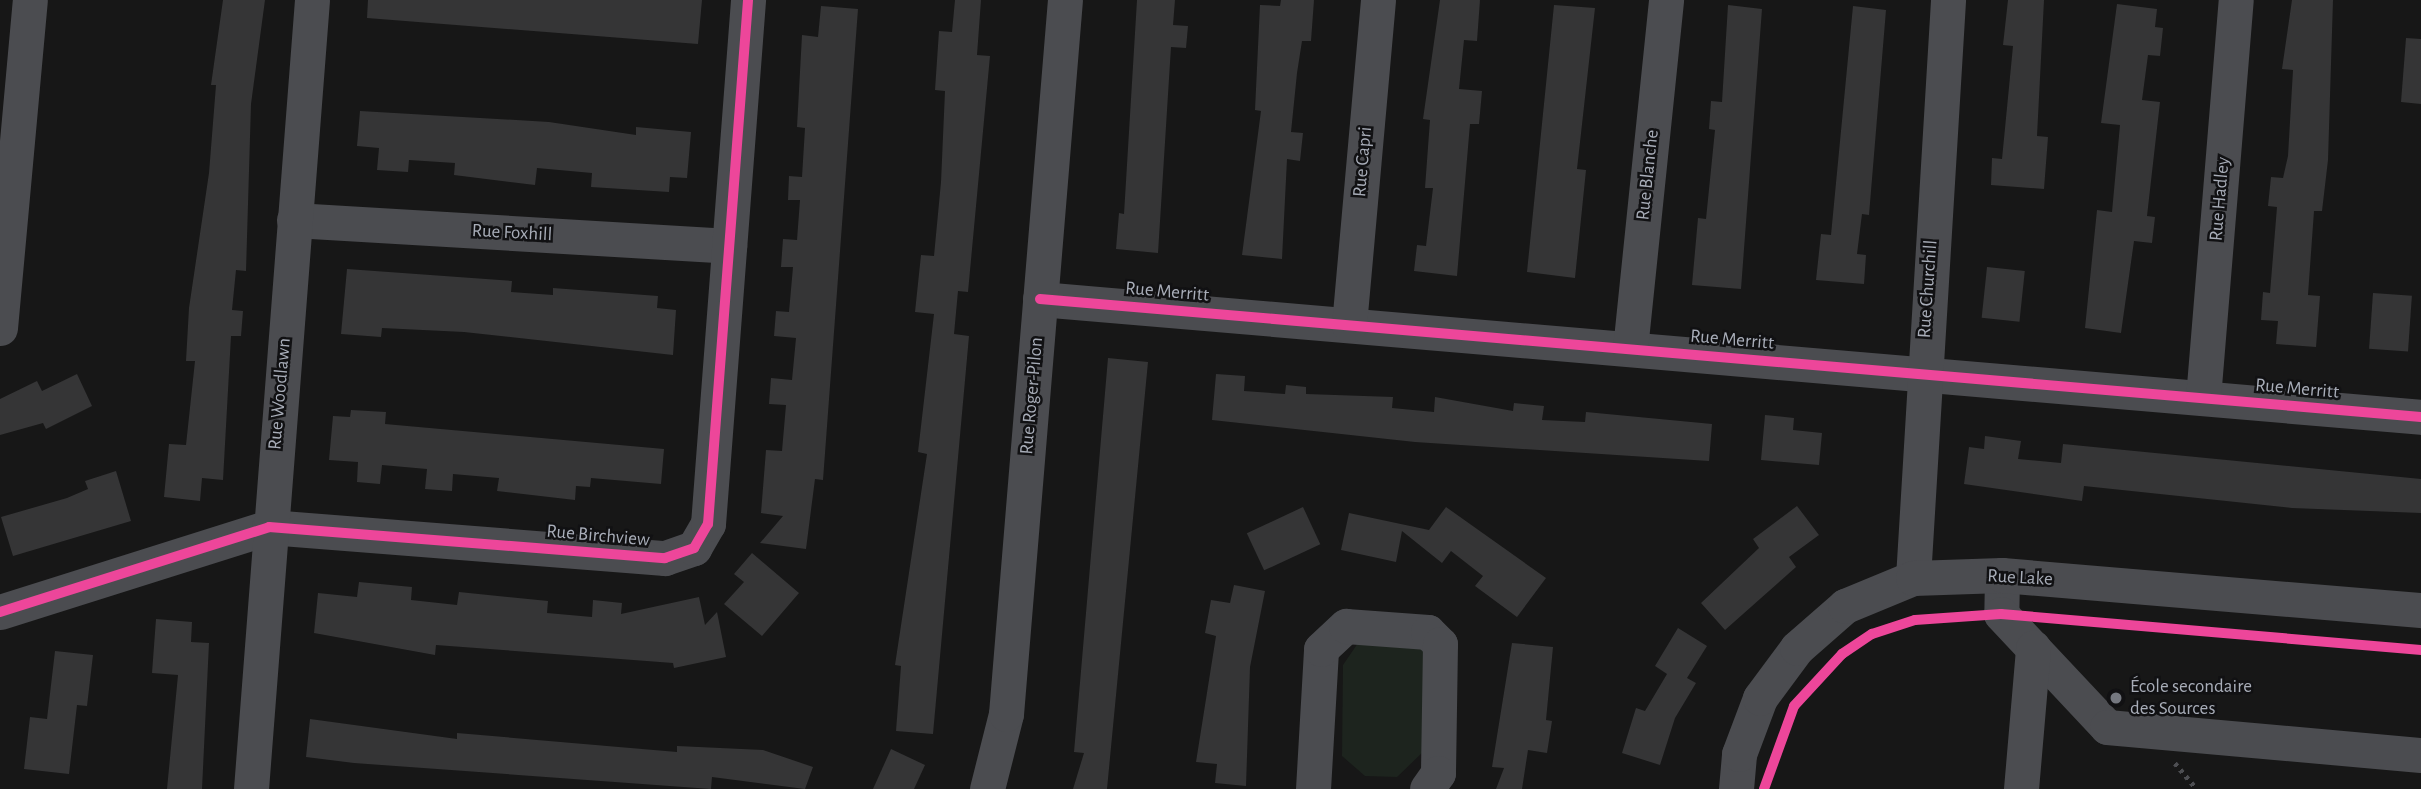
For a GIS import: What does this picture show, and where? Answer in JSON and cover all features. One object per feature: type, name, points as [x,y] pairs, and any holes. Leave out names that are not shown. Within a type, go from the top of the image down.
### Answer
[{"type":"street","points":[[0,328],[30,0]]},
{"type":"street","name":"Rue Woodlawn","points":[[251,789],[269,527],[312,0]]},
{"type":"street","name":"Rue Birchview","points":[[0,612],[269,527],[665,558],[694,548],[708,524],[748,0]]},
{"type":"street","name":"Rue Roger-Pilon","points":[[987,789],[1006,714],[1065,0]]},
{"type":"street","name":"Rue Capri","points":[[1349,325],[1378,0]]},
{"type":"street","name":"Rue Blanche","points":[[1630,349],[1666,0]]},
{"type":"street","name":"Rue Churchill","points":[[1913,578],[1922,374],[1948,0]]},
{"type":"street","name":"Rue Hadley","points":[[2203,398],[2236,0]]},
{"type":"street","name":"Rue Foxhill","points":[[294,220],[729,246]]},
{"type":"street","name":"Rue Merritt","points":[[1040,299],[2421,417]]},
{"type":"street","points":[[2002,575],[2001,614],[2107,727],[2421,755]]},
{"type":"street","name":"Rue Lake","points":[[1735,789],[1739,754],[1760,698],[1797,648],[1845,606],[1913,578],[2002,575],[2421,610]]},
{"type":"street","points":[[1313,789],[1321,649],[1346,626],[1429,632],[1440,644],[1438,773],[1427,789]]},
{"type":"street","points":[[2021,789],[2033,648]]},
{"type":"shaded area","points":[[1407,640],[1424,651],[1424,751],[1397,777],[1365,776],[1342,756],[1343,665],[1358,643]]},
{"type":"building","points":[[223,0],[265,0],[251,104],[246,271],[236,270],[232,310],[243,311],[241,336],[231,336],[223,480],[202,478],[200,501],[164,497],[169,444],[186,445],[195,361],[186,361],[189,308],[209,173],[216,85],[211,85]]},
{"type":"building","points":[[368,0],[702,0],[698,44],[367,18]]},
{"type":"building","points":[[955,0],[981,0],[977,55],[990,56],[968,292],[958,291],[954,334],[969,336],[933,734],[896,731],[901,666],[895,665],[927,454],[918,452],[934,314],[915,312],[921,255],[934,256],[941,182],[945,91],[935,90],[939,31],[952,32]]},
{"type":"building","points":[[1137,0],[1175,0],[1173,25],[1188,26],[1186,48],[1171,47],[1158,253],[1116,249],[1119,213],[1124,214]]},
{"type":"building","points":[[1281,0],[1314,0],[1311,41],[1302,41],[1297,73],[1291,132],[1303,133],[1300,161],[1287,159],[1282,259],[1242,255],[1261,111],[1255,110],[1260,5],[1280,6]]},
{"type":"building","points":[[1440,0],[1480,0],[1477,41],[1464,40],[1459,89],[1482,91],[1479,124],[1470,124],[1457,276],[1414,271],[1417,245],[1426,246],[1433,188],[1425,188],[1430,120],[1423,119]]},
{"type":"building","points":[[2008,0],[2044,0],[2037,136],[2048,137],[2044,189],[1991,185],[1992,158],[2002,159],[2013,46],[2003,45]]},
{"type":"building","points":[[2292,0],[2333,0],[2328,160],[2322,211],[2314,211],[2308,295],[2320,296],[2316,347],[2276,344],[2278,321],[2261,320],[2263,292],[2270,293],[2277,207],[2268,206],[2271,177],[2283,178],[2288,156],[2293,70],[2282,69]]},
{"type":"building","points":[[2117,4],[2157,9],[2155,27],[2163,28],[2160,56],[2148,55],[2142,100],[2160,102],[2147,216],[2155,217],[2152,243],[2134,241],[2121,333],[2085,328],[2097,210],[2112,212],[2120,125],[2101,123]]},
{"type":"building","points":[[1554,5],[1595,8],[1577,169],[1586,170],[1575,278],[1527,272]]},
{"type":"building","points":[[1728,5],[1762,9],[1741,289],[1692,285],[1698,218],[1706,219],[1715,130],[1709,129],[1711,101],[1722,102]]},
{"type":"building","points":[[821,6],[858,9],[823,480],[815,479],[806,549],[760,543],[783,516],[761,513],[766,450],[782,451],[786,405],[769,404],[771,378],[792,380],[796,338],[774,336],[776,311],[789,312],[793,267],[781,267],[783,239],[797,240],[800,200],[788,200],[789,176],[802,177],[805,128],[797,127],[802,35],[818,37]]},
{"type":"building","points":[[1853,6],[1886,10],[1869,215],[1862,214],[1857,254],[1866,255],[1864,284],[1816,280],[1821,234],[1831,235]]},
{"type":"building","points":[[2406,38],[2421,39],[2421,104],[2401,102]]},
{"type":"building","points":[[360,111],[549,122],[636,135],[636,127],[691,132],[687,178],[670,177],[669,192],[591,187],[592,173],[537,168],[535,185],[454,175],[455,163],[409,160],[408,172],[377,170],[379,148],[357,146]]},
{"type":"building","points":[[1987,267],[2025,271],[2019,322],[1982,318]]},
{"type":"building","points":[[347,269],[512,281],[511,292],[553,295],[553,288],[658,296],[657,308],[676,310],[673,355],[464,332],[382,328],[381,337],[341,334]]},
{"type":"building","points":[[2373,293],[2412,296],[2408,352],[2369,349]]},
{"type":"building","points":[[1108,358],[1148,362],[1107,789],[1073,789],[1084,753],[1074,752]]},
{"type":"building","points":[[77,374],[92,406],[46,429],[43,423],[0,435],[0,399],[37,381],[42,391]]},
{"type":"building","points":[[1216,374],[1245,376],[1244,391],[1285,394],[1286,385],[1306,387],[1306,394],[1393,397],[1392,408],[1434,412],[1435,397],[1513,411],[1514,403],[1544,406],[1542,420],[1585,422],[1586,412],[1712,424],[1709,461],[1415,442],[1212,420]]},
{"type":"building","points":[[351,410],[386,412],[385,424],[664,449],[661,484],[591,478],[590,487],[576,486],[575,500],[497,491],[499,478],[453,474],[452,491],[425,489],[427,469],[382,465],[380,484],[357,482],[358,462],[329,460],[333,416],[350,417]]},
{"type":"building","points":[[1765,415],[1794,418],[1793,430],[1822,433],[1819,465],[1761,460]]},
{"type":"building","points":[[1985,436],[2021,441],[2018,459],[2061,463],[2063,444],[2421,479],[2421,513],[2292,508],[2084,486],[2082,501],[1964,484],[1969,447],[1984,449]]},
{"type":"building","points":[[116,471],[131,521],[13,556],[1,517],[67,498],[88,489],[85,481]]},
{"type":"building","points":[[1797,506],[1819,535],[1789,557],[1796,567],[1725,630],[1701,603],[1759,548],[1753,539]]},
{"type":"building","points":[[1303,507],[1320,544],[1264,570],[1247,533]]},
{"type":"building","points":[[1446,507],[1546,578],[1517,617],[1475,586],[1483,576],[1451,551],[1442,563],[1402,531],[1396,562],[1341,550],[1349,513],[1429,530]]},
{"type":"building","points":[[752,553],[799,593],[762,636],[724,604],[744,582],[734,574]]},
{"type":"building","points":[[359,582],[412,587],[411,600],[457,605],[459,592],[548,601],[547,613],[592,617],[593,600],[622,603],[621,614],[699,597],[705,625],[717,612],[726,657],[674,668],[673,663],[436,645],[435,655],[314,633],[318,593],[357,597]]},
{"type":"building","points":[[1234,585],[1265,591],[1250,667],[1246,786],[1215,783],[1217,764],[1196,762],[1216,636],[1205,633],[1211,600],[1230,603]]},
{"type":"building","points":[[156,619],[192,622],[191,642],[209,643],[202,789],[167,789],[178,675],[152,673]]},
{"type":"building","points":[[1678,628],[1707,646],[1687,678],[1696,683],[1675,718],[1660,765],[1622,753],[1636,708],[1645,711],[1667,674],[1655,666]]},
{"type":"building","points":[[1512,643],[1553,647],[1546,720],[1552,721],[1547,753],[1528,750],[1522,789],[1496,789],[1504,768],[1492,767]]},
{"type":"building","points":[[55,651],[93,655],[87,706],[77,705],[69,774],[24,769],[30,717],[47,719]]},
{"type":"building","points":[[310,719],[457,739],[457,733],[677,752],[677,746],[763,750],[813,767],[805,789],[712,777],[711,789],[354,763],[306,757]]},
{"type":"building","points":[[891,749],[925,765],[914,789],[873,789]]},
{"type":"cycle path","points":[[0,612],[269,527],[665,558],[694,548],[708,524],[748,0]]},
{"type":"cycle path","points":[[1040,299],[2421,417]]},
{"type":"cycle path","points":[[1764,789],[1794,706],[1842,654],[1872,634],[1915,620],[2001,614],[2421,650]]},
{"type":"place","name":"École secondaire des Sources","points":[[2116,698]]}]
